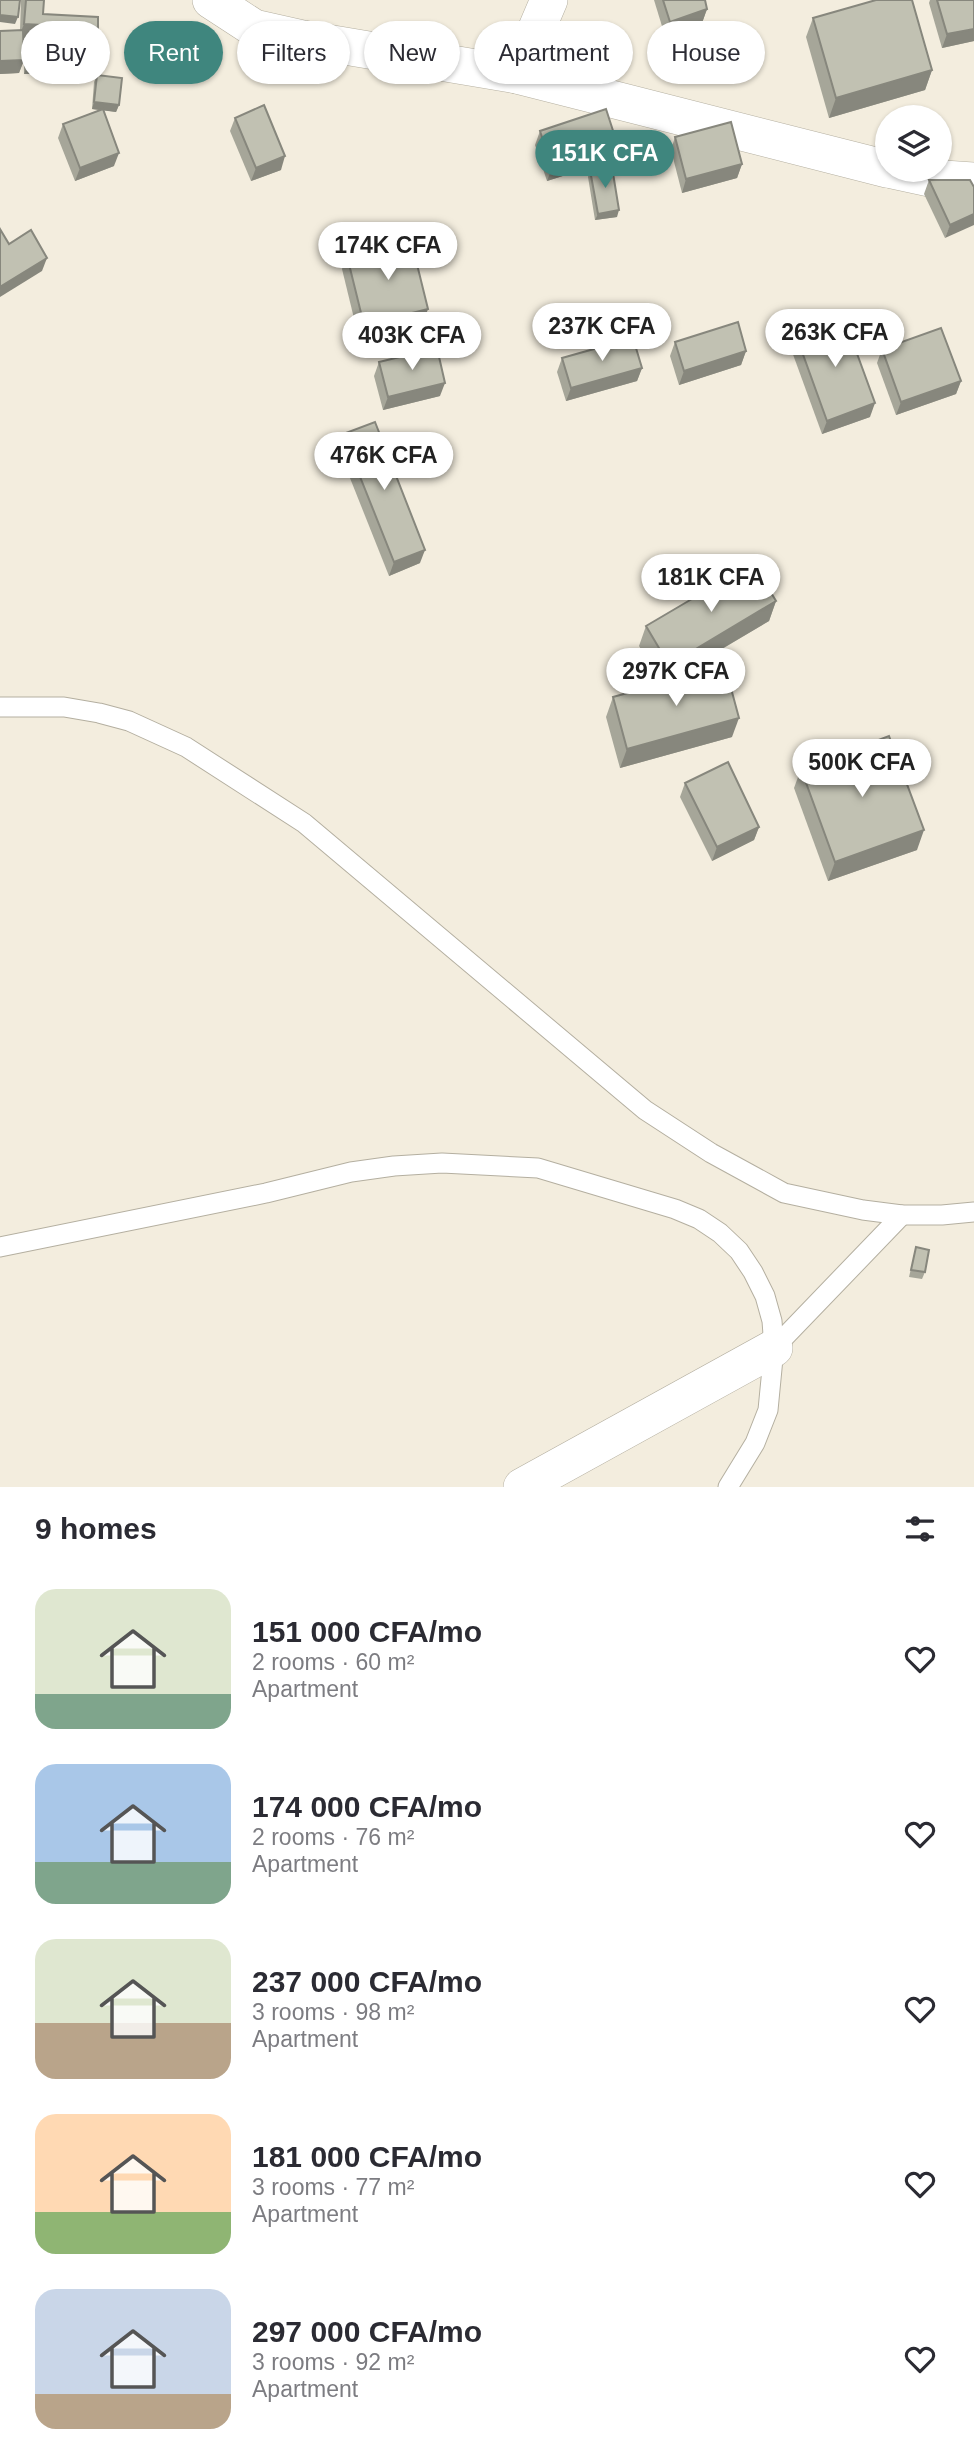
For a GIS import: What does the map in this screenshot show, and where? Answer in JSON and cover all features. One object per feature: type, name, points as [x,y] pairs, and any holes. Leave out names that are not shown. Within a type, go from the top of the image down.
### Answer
[{"type":"street","points":[[211,0],[254,29],[474,68]]},
{"type":"street","points":[[539,21],[548,0]]},
{"type":"street","points":[[553,84],[875,165]]},
{"type":"street","points":[[952,180],[974,181]]},
{"type":"street","points":[[522,1487],[774,1348]]},
{"type":"lane","points":[[0,707],[64,707],[99,713],[129,721],[186,747],[304,823],[645,1110],[700,1146],[784,1193],[863,1210],[902,1215],[974,1212]]},
{"type":"lane","points":[[0,1247],[372,1169],[442,1163],[538,1168],[676,1209],[699,1219],[720,1233],[739,1251],[765,1296],[772,1321],[774,1348],[768,1410],[755,1443],[729,1487]]},
{"type":"lane","points":[[774,1348],[902,1215]]},
{"type":"building","points":[[0,0],[20,0],[18,17],[0,15]]},
{"type":"building","points":[[26,0],[44,0],[43,14],[98,17],[98,21],[24,21]]},
{"type":"building","points":[[663,0],[705,0],[707,9],[670,21]]},
{"type":"building","points":[[876,0],[912,0],[932,70],[836,98],[813,18]]},
{"type":"building","points":[[937,0],[974,0],[974,29],[947,34]]},
{"type":"building","points":[[21,30],[21,60],[0,61],[0,31]]},
{"type":"building","points":[[110,77],[122,78],[119,105],[94,102],[96,84],[110,84]]},
{"type":"building","points":[[264,105],[285,156],[256,168],[235,118]]},
{"type":"building","points":[[103,109],[119,153],[80,168],[63,124]]},
{"type":"building","points":[[606,109],[618,146],[552,168],[540,131]]},
{"type":"building","points":[[731,122],[742,164],[686,179],[675,137]]},
{"type":"building","points":[[612,167],[619,210],[598,214],[590,170]]},
{"type":"building","points":[[970,180],[974,187],[974,214],[950,225],[930,182]]},
{"type":"building","points":[[0,229],[9,244],[31,230],[47,258],[0,287]]},
{"type":"building","points":[[411,240],[428,309],[364,325],[347,256]]},
{"type":"building","points":[[844,318],[875,403],[827,421],[796,335]]},
{"type":"building","points":[[738,322],[746,351],[684,371],[675,342]]},
{"type":"building","points":[[941,328],[961,381],[901,402],[882,349]]},
{"type":"building","points":[[633,338],[642,368],[571,388],[562,358]]},
{"type":"building","points":[[437,348],[445,383],[388,397],[379,362]]},
{"type":"building","points":[[375,422],[425,550],[394,562],[343,434]]},
{"type":"building","points":[[753,563],[776,601],[669,665],[646,626]]},
{"type":"building","points":[[725,666],[739,718],[627,749],[613,697]]},
{"type":"building","points":[[889,736],[924,830],[835,862],[801,769]]},
{"type":"building","points":[[728,762],[759,827],[717,847],[685,783]]},
{"type":"building","points":[[916,1247],[929,1250],[925,1272],[911,1270]]}]
